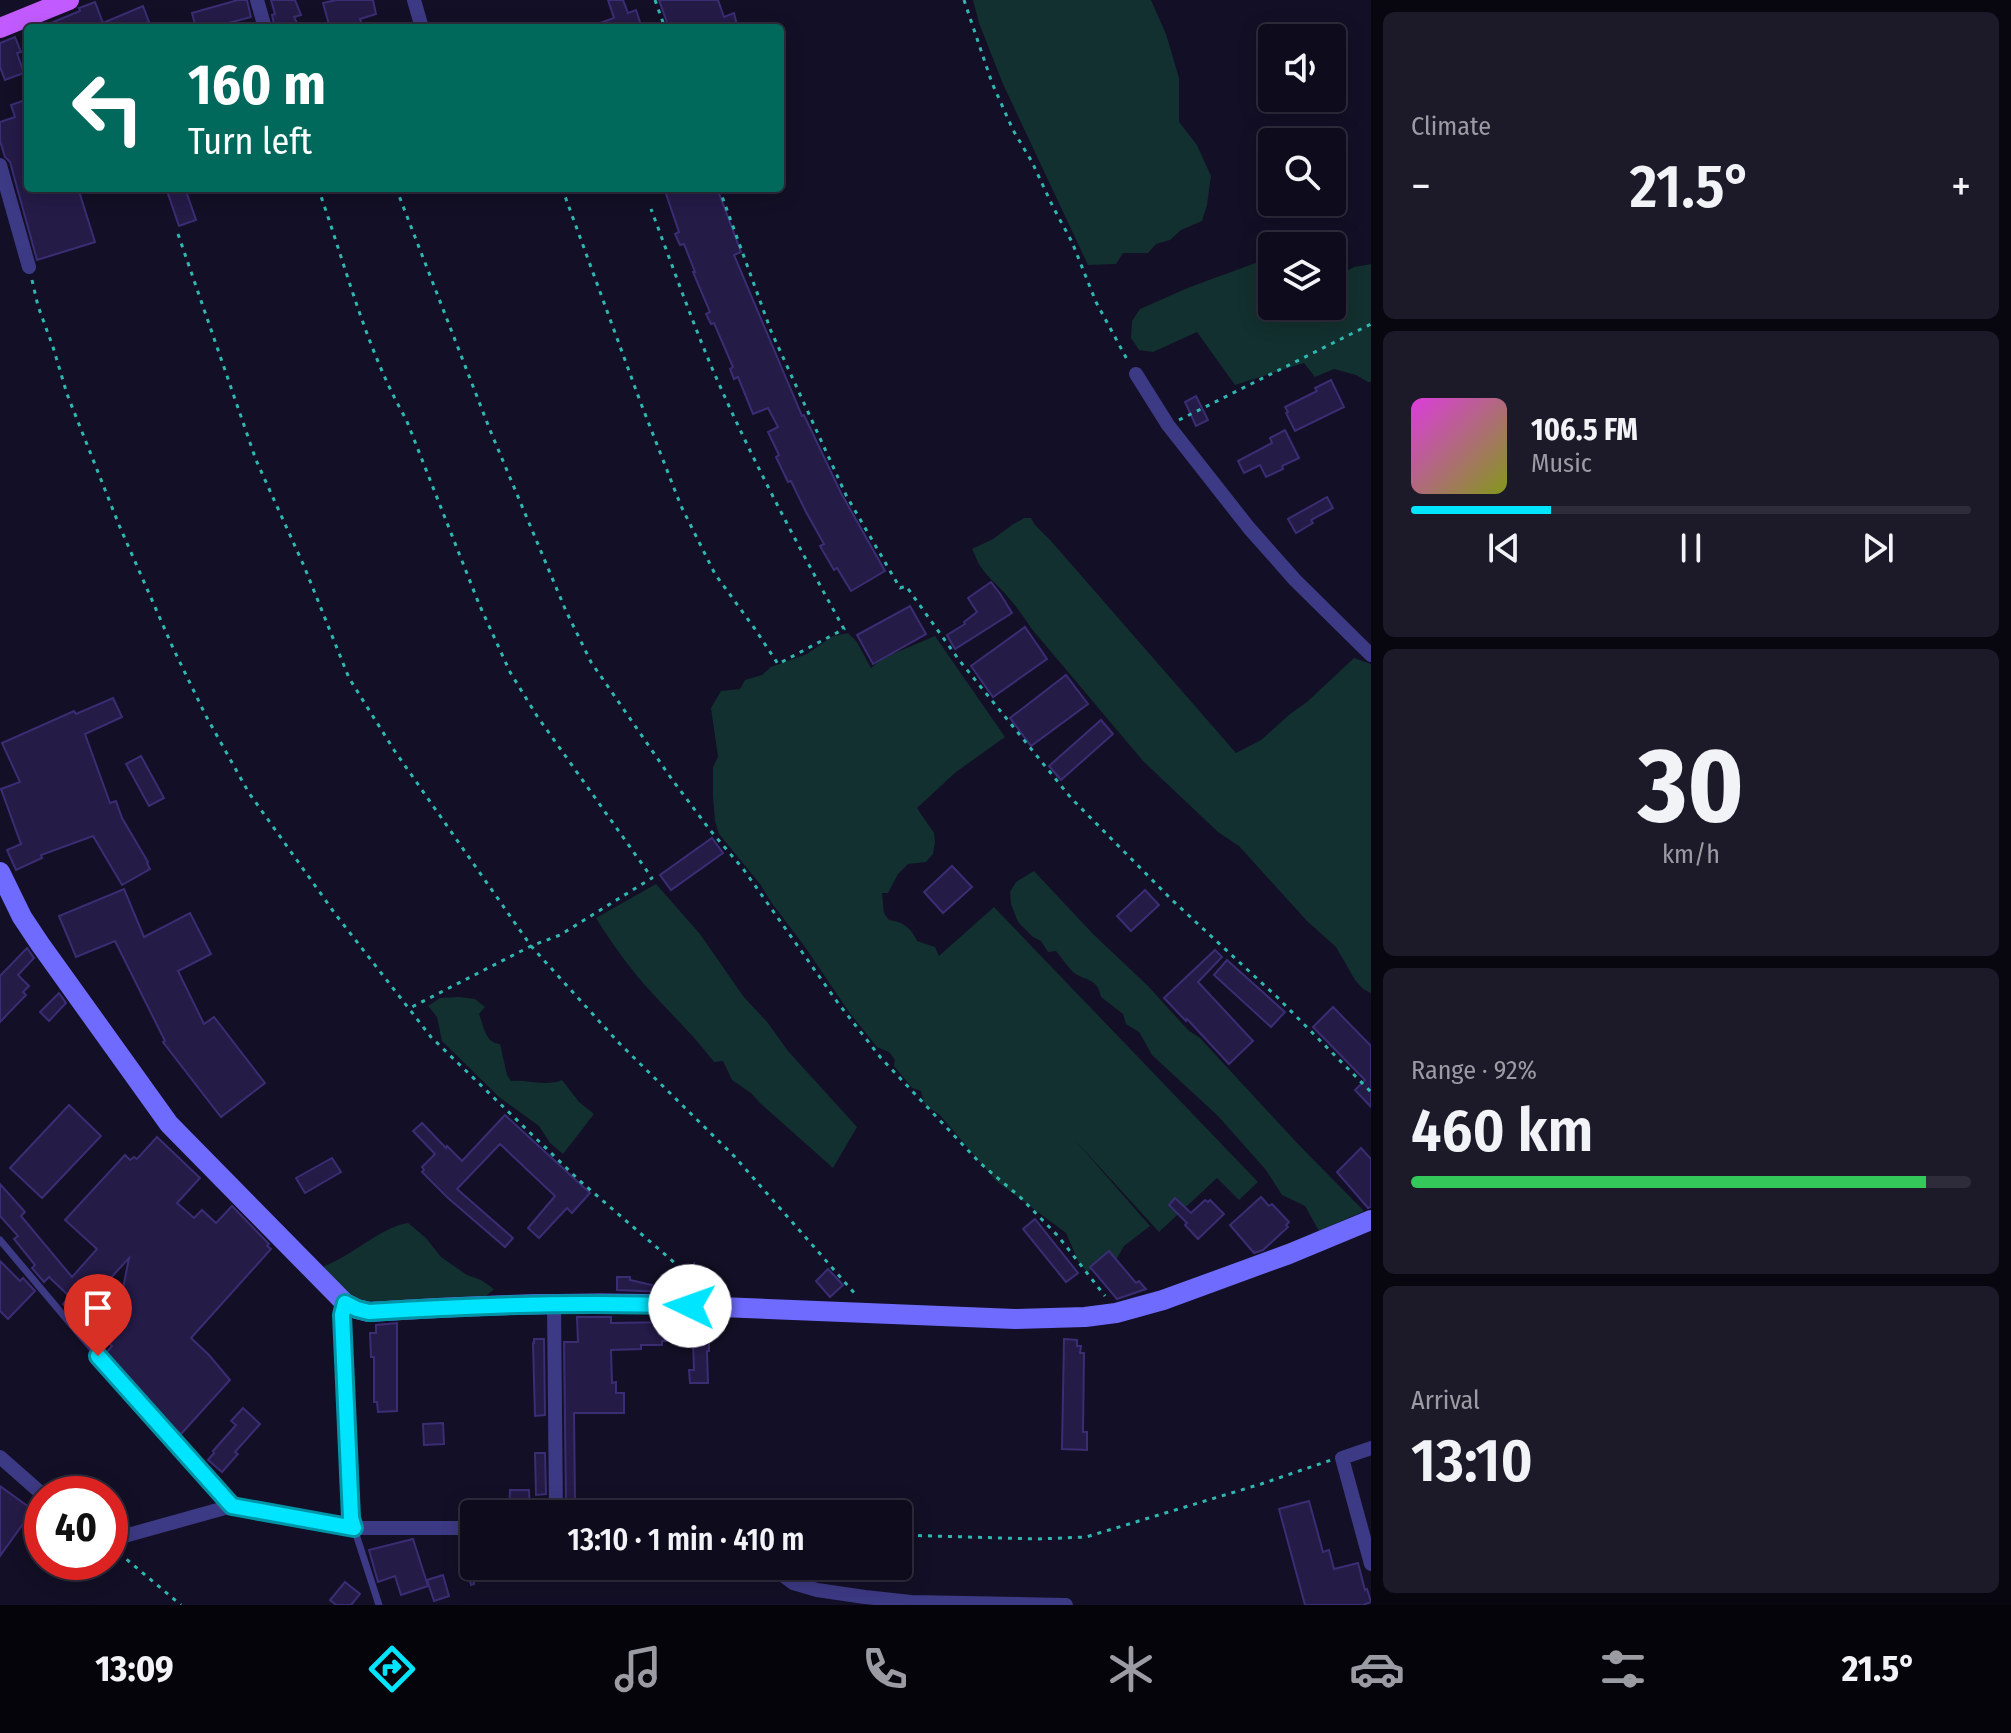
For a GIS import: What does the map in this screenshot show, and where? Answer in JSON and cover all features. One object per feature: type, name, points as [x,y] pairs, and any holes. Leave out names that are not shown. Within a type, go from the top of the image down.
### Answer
[{"type":"main road","points":[[0,28],[69,0]]},
{"type":"street","points":[[257,0],[264,24]]},
{"type":"street","points":[[414,0],[421,24]]},
{"type":"street","points":[[0,165],[29,267]]},
{"type":"street","points":[[1136,374],[1168,425],[1249,528],[1285,569],[1371,655]]},
{"type":"street","points":[[0,872],[22,917],[40,944],[169,1124],[345,1303],[357,1309],[369,1312],[472,1305],[646,1304],[873,1315],[1015,1319],[1085,1317],[1116,1313],[1163,1300],[1371,1220]]},
{"type":"street","points":[[345,1303],[342,1315],[351,1518],[354,1528]]},
{"type":"street","points":[[554,1304],[556,1500]]},
{"type":"street","points":[[1371,1448],[1342,1458],[1371,1564]]},
{"type":"street","points":[[0,1457],[24,1478]]},
{"type":"street","points":[[128,1539],[232,1506],[354,1528],[460,1528]]},
{"type":"street","points":[[789,1580],[817,1590],[880,1599],[942,1604],[1066,1605]]},
{"type":"lane","points":[[0,1240],[232,1506]]},
{"type":"lane","points":[[354,1528],[379,1605]]},
{"type":"path","points":[[655,0],[664,24]]},
{"type":"path","points":[[964,0],[992,83],[1013,130],[1072,242],[1096,302],[1136,374]]},
{"type":"path","points":[[319,192],[379,364],[406,419],[479,604],[510,672],[537,716],[652,878],[560,935],[531,946],[410,1008]]},
{"type":"path","points":[[398,192],[490,430],[566,611],[591,662],[679,788],[744,870],[881,1058],[980,1163],[1020,1197],[1058,1236],[1094,1284]]},
{"type":"path","points":[[563,192],[681,506],[715,574],[778,664],[844,629],[781,514],[739,428],[651,209]]},
{"type":"path","points":[[720,192],[771,331],[846,495],[900,588],[906,586],[959,660],[1071,798],[1371,1092]]},
{"type":"path","points":[[178,234],[256,460],[304,566],[349,678],[394,750],[531,946],[618,1042],[735,1157],[873,1315]]},
{"type":"path","points":[[29,267],[38,306],[93,464],[206,716],[272,827],[431,1037],[580,1181],[676,1264],[711,1307]]},
{"type":"path","points":[[1168,425],[1371,324]]},
{"type":"path","points":[[912,1535],[1037,1539],[1086,1537],[1342,1458]]},
{"type":"path","points":[[128,1558],[181,1605]]},
{"type":"green space","points":[[973,0],[1151,0],[1166,34],[1179,78],[1179,122],[1197,145],[1211,176],[1202,221],[1181,230],[1170,240],[1156,244],[1148,253],[1123,253],[1116,264],[1088,265],[1003,84]]},
{"type":"green space","points":[[1258,262],[1258,320],[1346,320],[1346,271],[1371,264],[1371,382],[1334,369],[1315,377],[1304,363],[1235,385],[1197,332],[1153,352],[1139,350],[1131,338],[1132,321],[1140,309]]},
{"type":"green space","points":[[1024,518],[1031,518],[1236,753],[1261,740],[1354,658],[1371,664],[1371,993],[1355,980],[1336,947],[1307,921],[1239,846],[1218,832],[1143,761],[978,563],[972,549]]},
{"type":"green space","points":[[848,633],[857,642],[871,668],[883,658],[935,636],[1005,737],[956,772],[917,808],[934,833],[933,854],[926,862],[908,864],[898,874],[888,893],[882,893],[884,913],[889,920],[906,926],[917,941],[935,947],[939,956],[994,907],[1258,1182],[1239,1200],[1217,1178],[1159,1232],[1074,1139],[1150,1226],[1124,1246],[1117,1258],[1087,1272],[1079,1263],[1066,1233],[996,1181],[940,1115],[926,1106],[921,1091],[912,1088],[894,1066],[895,1060],[889,1052],[877,1047],[849,1012],[760,884],[719,834],[713,796],[713,767],[718,757],[711,708],[721,691],[740,689],[745,680],[807,654],[833,636]]},
{"type":"green space","points":[[1034,871],[1188,1030],[1200,1038],[1364,1211],[1319,1231],[1305,1206],[1282,1195],[1266,1170],[1218,1116],[1152,1055],[1139,1032],[1126,1024],[1123,1014],[1101,997],[1097,986],[1073,972],[1056,951],[1048,952],[1041,941],[1018,922],[1010,892],[1016,882]]},
{"type":"green space","points":[[656,884],[700,934],[743,996],[788,1051],[857,1127],[833,1168],[751,1093],[732,1080],[723,1061],[714,1062],[637,975],[596,918]]},
{"type":"green space","points":[[440,998],[475,999],[485,1007],[479,1014],[484,1029],[491,1041],[500,1044],[511,1081],[550,1083],[562,1080],[579,1102],[594,1114],[563,1154],[550,1143],[539,1126],[499,1097],[442,1041],[437,1017],[428,1006]]},
{"type":"green space","points":[[408,1223],[426,1238],[441,1257],[494,1289],[486,1296],[366,1307],[327,1277],[324,1266],[387,1230]]},
{"type":"building","points":[[247,0],[251,17],[225,24],[195,24],[192,13]]},
{"type":"building","points":[[271,0],[295,0],[301,15],[294,17],[297,23],[274,24],[272,15],[275,14]]},
{"type":"building","points":[[373,0],[376,14],[360,19],[362,24],[329,24],[323,3]]},
{"type":"building","points":[[608,0],[623,0],[628,13],[636,10],[641,24],[597,24],[614,18]]},
{"type":"building","points":[[659,0],[718,0],[724,17],[734,13],[737,24],[668,24]]},
{"type":"building","points":[[95,2],[103,23],[143,6],[149,22],[144,24],[49,24],[80,11],[79,8]]},
{"type":"building","points":[[15,37],[24,73],[5,80],[0,67],[0,43]]},
{"type":"building","points":[[24,100],[24,192],[79,192],[95,242],[37,260],[10,162],[0,141],[0,122],[15,117],[11,105]]},
{"type":"building","points":[[167,192],[186,192],[196,220],[179,226]]},
{"type":"building","points":[[665,192],[718,192],[741,252],[734,255],[802,416],[885,571],[851,591],[820,546],[824,544],[776,457],[779,455],[768,432],[778,427],[768,408],[753,414],[738,377],[734,379],[730,369],[733,367],[714,323],[711,324],[706,314],[710,312],[684,244],[680,245],[675,234],[679,232]]},
{"type":"building","points":[[1331,380],[1344,407],[1295,431],[1285,407]]},
{"type":"building","points":[[1196,396],[1208,420],[1196,426],[1185,402]]},
{"type":"building","points":[[1285,430],[1299,458],[1266,477],[1260,465],[1244,473],[1238,461],[1272,443],[1270,438]]},
{"type":"building","points":[[1327,497],[1333,508],[1296,533],[1288,519]]},
{"type":"building","points":[[991,582],[1012,613],[955,649],[947,635],[977,612],[968,598]]},
{"type":"building","points":[[910,606],[926,634],[873,664],[857,635]]},
{"type":"building","points":[[1025,627],[1047,659],[993,697],[971,666]]},
{"type":"building","points":[[1066,675],[1088,704],[1031,746],[1010,718]]},
{"type":"building","points":[[113,698],[122,717],[85,734],[110,803],[116,801],[150,869],[122,885],[93,836],[41,855],[42,858],[16,870],[7,850],[21,844],[1,789],[20,782],[2,743],[74,711],[76,714]]},
{"type":"building","points":[[1101,720],[1113,734],[1061,780],[1049,766]]},
{"type":"building","points":[[141,756],[164,798],[149,806],[126,764]]},
{"type":"building","points":[[712,838],[723,853],[671,890],[660,875]]},
{"type":"building","points":[[952,866],[972,887],[943,913],[924,892]]},
{"type":"building","points":[[124,889],[144,937],[190,913],[211,954],[178,971],[204,1024],[214,1017],[265,1083],[221,1117],[163,1042],[115,941],[76,957],[59,916]]},
{"type":"building","points":[[1145,890],[1159,905],[1131,931],[1117,916]]},
{"type":"building","points":[[27,948],[34,958],[18,975],[29,986],[23,992],[26,995],[0,1022],[0,976]]},
{"type":"building","points":[[1215,950],[1222,957],[1198,982],[1253,1041],[1229,1064],[1164,998]]},
{"type":"building","points":[[1227,960],[1285,1012],[1271,1027],[1214,975]]},
{"type":"building","points":[[59,993],[66,1003],[49,1021],[40,1012]]},
{"type":"building","points":[[1333,1007],[1371,1046],[1371,1107],[1355,1090],[1365,1080],[1313,1027]]},
{"type":"building","points":[[69,1105],[101,1136],[42,1198],[10,1168]]},
{"type":"building","points":[[505,1115],[590,1193],[572,1213],[567,1208],[539,1238],[528,1228],[555,1196],[500,1144],[457,1189],[513,1238],[505,1247],[422,1172],[422,1167],[435,1154],[413,1131],[422,1123],[462,1161]]},
{"type":"building","points":[[157,1137],[200,1178],[177,1203],[194,1218],[202,1210],[216,1223],[232,1206],[271,1249],[191,1338],[230,1380],[181,1434],[161,1417],[105,1354],[112,1346],[63,1304],[70,1297],[49,1277],[44,1282],[32,1268],[35,1265],[14,1239],[18,1236],[0,1216],[0,1184],[25,1212],[21,1216],[72,1277],[97,1249],[65,1220],[125,1155],[130,1160],[134,1157],[137,1159]],"holes":[[[129,1258],[118,1314],[108,1325],[86,1305]]]},
{"type":"building","points":[[1361,1148],[1371,1159],[1371,1207],[1368,1208],[1337,1172]]},
{"type":"building","points":[[332,1158],[341,1172],[305,1193],[296,1178]]},
{"type":"building","points":[[1261,1197],[1289,1222],[1288,1227],[1263,1250],[1254,1253],[1230,1225]]},
{"type":"building","points":[[1175,1198],[1191,1213],[1205,1200],[1210,1200],[1224,1214],[1198,1239],[1169,1205]]},
{"type":"building","points":[[1035,1219],[1078,1273],[1066,1282],[1023,1229]]},
{"type":"building","points":[[1109,1251],[1136,1283],[1139,1281],[1146,1289],[1117,1299],[1090,1267]]},
{"type":"building","points":[[0,1261],[35,1291],[8,1319],[0,1311]]},
{"type":"building","points":[[694,1264],[692,1289],[696,1293],[680,1292],[666,1278],[674,1271],[681,1278]]},
{"type":"building","points":[[828,1269],[843,1285],[830,1297],[816,1281]]},
{"type":"building","points":[[617,1277],[630,1277],[630,1280],[665,1288],[665,1292],[617,1290]]},
{"type":"building","points":[[577,1317],[611,1317],[611,1323],[671,1322],[671,1318],[688,1319],[691,1323],[705,1322],[709,1338],[708,1383],[690,1383],[689,1370],[694,1370],[693,1340],[662,1341],[662,1345],[641,1345],[641,1349],[611,1350],[612,1383],[616,1382],[616,1393],[624,1393],[624,1413],[574,1413],[575,1500],[566,1500],[564,1342],[578,1342]]},
{"type":"building","points":[[397,1323],[397,1411],[378,1412],[377,1402],[374,1402],[374,1357],[371,1357],[370,1333],[376,1333],[376,1325]]},
{"type":"building","points":[[534,1339],[544,1339],[545,1415],[535,1416],[533,1343]]},
{"type":"building","points":[[1064,1339],[1077,1340],[1077,1346],[1081,1346],[1080,1353],[1084,1353],[1083,1432],[1087,1432],[1087,1450],[1062,1449]]},
{"type":"building","points":[[243,1408],[260,1424],[222,1472],[208,1460],[236,1425],[231,1421]]},
{"type":"building","points":[[443,1423],[444,1444],[424,1445],[423,1424]]},
{"type":"building","points":[[535,1453],[545,1453],[546,1494],[536,1495]]},
{"type":"building","points":[[0,1486],[24,1503],[24,1523],[0,1556]]},
{"type":"building","points":[[510,1490],[529,1490],[529,1500],[510,1500]]},
{"type":"building","points":[[1309,1501],[1323,1552],[1329,1550],[1334,1569],[1358,1563],[1371,1602],[1363,1605],[1305,1605],[1279,1509]]},
{"type":"building","points":[[413,1539],[428,1586],[401,1595],[395,1576],[378,1582],[369,1550]]},
{"type":"building","points":[[443,1575],[449,1596],[434,1601],[427,1580]]},
{"type":"building","points":[[345,1582],[360,1594],[351,1605],[336,1605],[330,1600]]},
{"type":"route","points":[[98,1356],[232,1506],[354,1528],[351,1518],[342,1315],[345,1303],[369,1312],[472,1305],[585,1303],[690,1306]]}]
